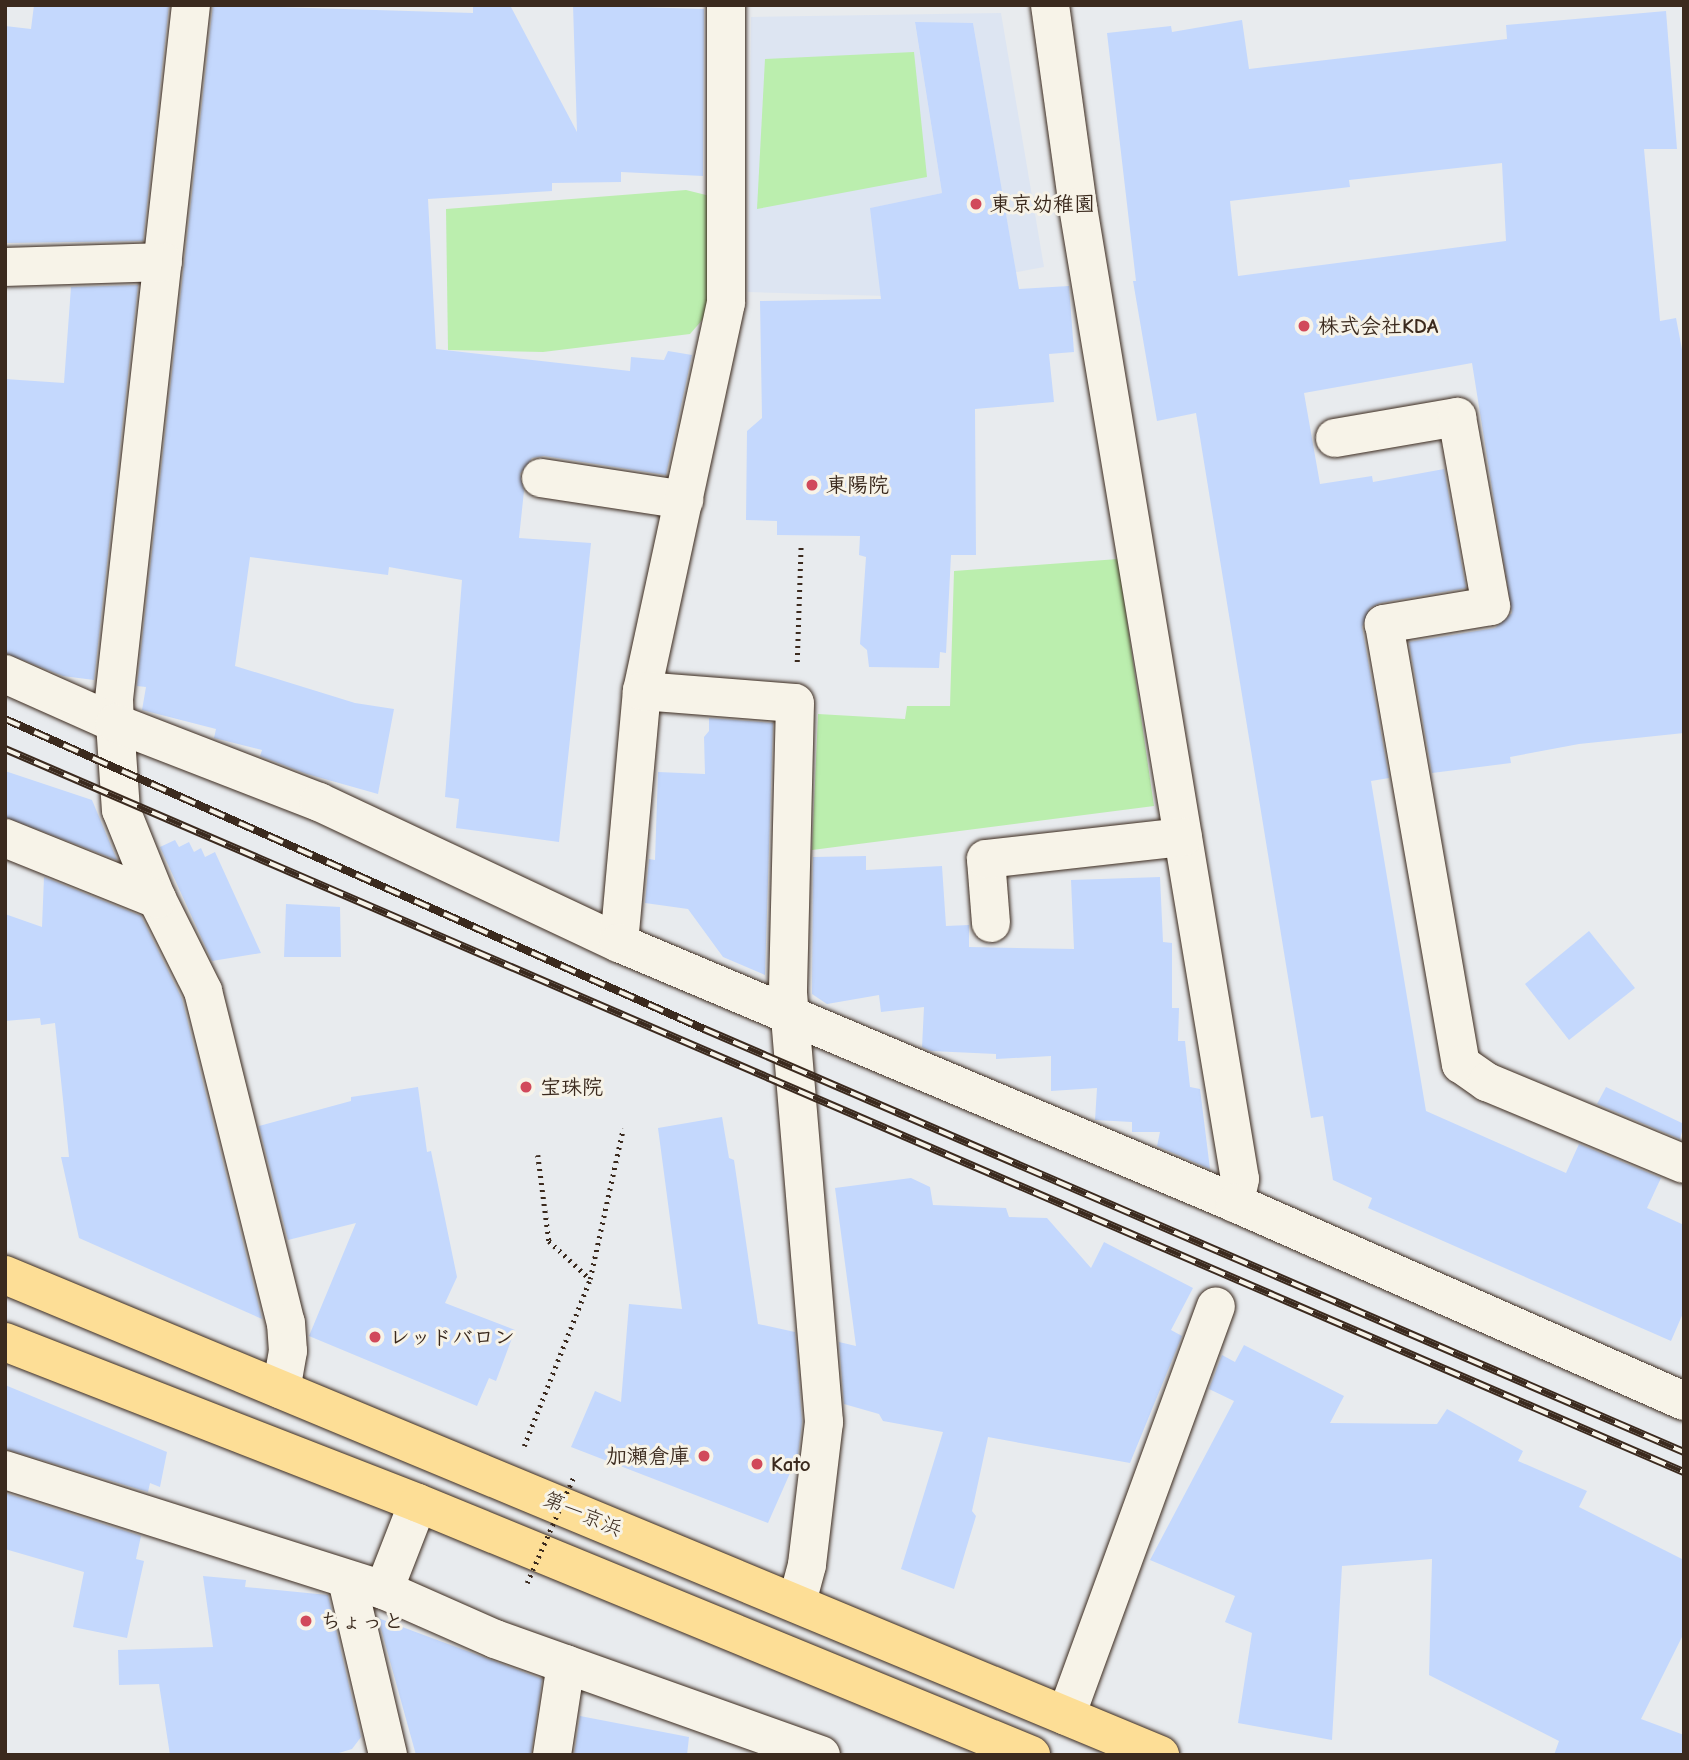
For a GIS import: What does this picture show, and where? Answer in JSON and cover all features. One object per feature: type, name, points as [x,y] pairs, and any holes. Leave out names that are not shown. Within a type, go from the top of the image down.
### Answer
[{"type":"highway","name":"第一京浜","points":[[5,1275],[1160,1755]]},
{"type":"highway","points":[[5,1342],[418,1503],[1031,1755]]},
{"type":"street","points":[[191,5],[115,686],[121,810],[157,899],[203,991],[286,1323],[288,1351],[282,1389]]},
{"type":"street","points":[[618,943],[642,691],[726,303],[726,5]]},
{"type":"street","points":[[1050,5],[1078,207],[1240,1180],[1235,1203]]},
{"type":"street","points":[[5,267],[163,262]]},
{"type":"street","points":[[1335,438],[1457,417],[1491,606],[1384,624],[1461,1064],[1487,1082],[1684,1164]]},
{"type":"street","points":[[541,478],[684,500]]},
{"type":"street","points":[[5,674],[116,723],[319,802],[618,943],[791,1019],[1235,1203],[1684,1401]]},
{"type":"street","points":[[642,691],[795,703],[791,1019],[824,1422],[807,1565],[797,1603]]},
{"type":"street","points":[[990,923],[986,859],[1183,837]]},
{"type":"street","points":[[5,838],[157,899]]},
{"type":"street","points":[[1066,1716],[1216,1307]]},
{"type":"street","points":[[5,1470],[384,1590],[759,1744],[821,1755]]},
{"type":"street","points":[[384,1590],[418,1503]]},
{"type":"street","points":[[347,1580],[388,1755]]},
{"type":"street","points":[[552,1755],[566,1664]]},
{"type":"path","points":[[795,703],[801,544]]},
{"type":"path","points":[[524,1446],[590,1279],[623,1129]]},
{"type":"path","points":[[538,1155],[549,1241],[590,1279]]},
{"type":"path","points":[[527,1583],[574,1476]]},
{"type":"shaded area","points":[[1001,13],[1044,267],[887,296],[748,292],[751,17]],"holes":[[[915,23],[973,23],[1015,267],[871,208],[942,193]]]},
{"type":"green space","points":[[914,52],[927,177],[757,209],[765,59]]},
{"type":"green space","points":[[686,190],[710,196],[711,310],[690,334],[543,352],[448,350],[446,209]]},
{"type":"green space","points":[[1118,559],[1154,806],[812,850],[818,714],[905,719],[907,706],[950,706],[954,571]]},
{"type":"building","points":[[34,5],[169,5],[143,241],[5,243],[5,26],[31,29]]},
{"type":"building","points":[[213,5],[473,13],[473,7],[511,7],[577,132],[573,5],[704,9],[703,176],[621,172],[621,182],[552,183],[552,191],[428,199],[436,349],[630,371],[631,357],[664,360],[668,351],[692,355],[666,475],[544,456],[532,458],[520,474],[524,491],[519,538],[591,543],[559,842],[456,828],[459,799],[445,797],[462,580],[389,567],[388,575],[250,557],[235,666],[355,703],[394,709],[378,794],[307,774],[260,756],[262,750],[214,738],[216,729],[142,710],[146,687],[137,686]]},
{"type":"building","points":[[1666,11],[1677,149],[1644,149],[1660,321],[1676,318],[1684,360],[1684,733],[1579,744],[1510,757],[1511,763],[1432,773],[1409,642],[1495,628],[1512,613],[1472,363],[1304,393],[1320,484],[1372,476],[1373,482],[1444,469],[1466,588],[1380,603],[1370,608],[1362,627],[1389,778],[1371,781],[1426,1111],[1566,1173],[1579,1144],[1661,1178],[1647,1208],[1684,1225],[1684,1311],[1671,1341],[1368,1208],[1372,1198],[1333,1180],[1323,1116],[1311,1118],[1196,413],[1157,421],[1133,281],[1136,281],[1107,33],[1171,26],[1172,32],[1242,20],[1249,69],[1507,39],[1506,25]],"holes":[[[1502,163],[1506,241],[1238,276],[1230,201],[1350,187],[1349,180]]]},
{"type":"building","points":[[915,22],[973,23],[1019,289],[1069,286],[1074,352],[1049,354],[1054,402],[975,409],[976,555],[951,555],[946,653],[940,652],[939,668],[869,667],[867,650],[860,644],[866,557],[859,555],[860,536],[777,535],[777,521],[746,520],[747,431],[762,418],[760,301],[881,299],[870,208],[942,193]]},
{"type":"building","points":[[138,285],[94,680],[63,676],[5,653],[5,379],[64,383],[71,287]]},
{"type":"building","points":[[709,718],[773,723],[765,975],[723,957],[688,909],[645,903],[649,859],[655,860],[658,772],[705,774],[704,737],[709,731]]},
{"type":"building","points":[[5,771],[92,800],[117,860],[5,817]]},
{"type":"building","points":[[175,840],[179,847],[189,842],[194,852],[201,848],[205,857],[215,852],[261,953],[212,961],[160,847]]},
{"type":"building","points":[[866,856],[866,870],[942,866],[946,926],[969,925],[969,947],[1074,949],[1071,880],[1160,877],[1163,942],[1172,943],[1172,1008],[1179,1008],[1178,1041],[1185,1041],[1190,1087],[1200,1089],[1210,1169],[1157,1146],[1160,1132],[1132,1132],[1132,1122],[1095,1120],[1097,1088],[1051,1091],[1051,1056],[996,1059],[996,1054],[931,1051],[922,1047],[924,1007],[881,1012],[879,995],[827,1004],[812,994],[813,857]]},
{"type":"building","points":[[44,877],[141,916],[182,999],[262,1319],[79,1238],[61,1157],[69,1157],[55,1023],[41,1025],[40,1018],[5,1021],[5,914],[42,927]]},
{"type":"building","points":[[286,904],[340,907],[341,957],[284,957]]},
{"type":"building","points":[[1589,931],[1635,988],[1569,1040],[1525,984]]},
{"type":"building","points":[[418,1087],[427,1152],[431,1151],[457,1277],[445,1303],[515,1330],[496,1381],[489,1378],[477,1406],[309,1336],[356,1223],[288,1240],[259,1126],[351,1101],[351,1097]]},
{"type":"building","points":[[1606,1087],[1684,1124],[1680,1139],[1597,1104]]},
{"type":"building","points":[[722,1117],[729,1158],[734,1160],[758,1324],[795,1332],[802,1422],[798,1455],[768,1523],[571,1447],[595,1391],[621,1402],[629,1304],[682,1309],[658,1128]]},
{"type":"building","points":[[911,1178],[930,1187],[933,1205],[1006,1208],[1009,1217],[1047,1218],[1091,1268],[1104,1242],[1193,1288],[1171,1330],[1182,1336],[1130,1463],[988,1437],[972,1511],[976,1516],[954,1589],[901,1569],[943,1432],[883,1421],[879,1414],[844,1404],[839,1342],[856,1346],[835,1188]]},
{"type":"building","points":[[1244,1345],[1344,1396],[1330,1423],[1437,1424],[1447,1409],[1523,1451],[1518,1461],[1587,1491],[1579,1507],[1684,1560],[1684,1633],[1641,1719],[1684,1735],[1684,1755],[1554,1755],[1559,1741],[1429,1675],[1432,1559],[1342,1566],[1332,1740],[1238,1723],[1252,1633],[1225,1622],[1235,1596],[1150,1560],[1234,1401],[1209,1389],[1222,1355],[1235,1362]]},
{"type":"building","points":[[5,1385],[167,1452],[160,1487],[150,1483],[148,1492],[5,1449]]},
{"type":"building","points":[[5,1493],[141,1536],[136,1559],[144,1561],[127,1638],[73,1627],[84,1572],[5,1549]]},
{"type":"building","points":[[203,1576],[246,1580],[245,1587],[328,1595],[361,1737],[352,1749],[332,1755],[170,1755],[159,1684],[119,1685],[118,1650],[213,1647]]},
{"type":"building","points":[[378,1618],[542,1679],[531,1755],[416,1755]]},
{"type":"building","points":[[580,1716],[689,1737],[687,1755],[574,1755]]},
{"type":"railway","points":[[5,719],[704,1029],[1684,1452]]},
{"type":"railway","points":[[5,749],[1684,1472]]},
{"type":"place","name":"東京幼稚園","points":[[976,204]]},
{"type":"place","name":"株式会社KDA","points":[[1304,326]]},
{"type":"place","name":"東陽院","points":[[812,485]]},
{"type":"place","name":"宝珠院","points":[[526,1087]]},
{"type":"place","name":"レッドバロン","points":[[375,1337]]},
{"type":"place","name":"加瀬倉庫","points":[[704,1456]]},
{"type":"place","name":"Kato","points":[[757,1464]]},
{"type":"place","name":"ちょっと","points":[[306,1621]]}]
